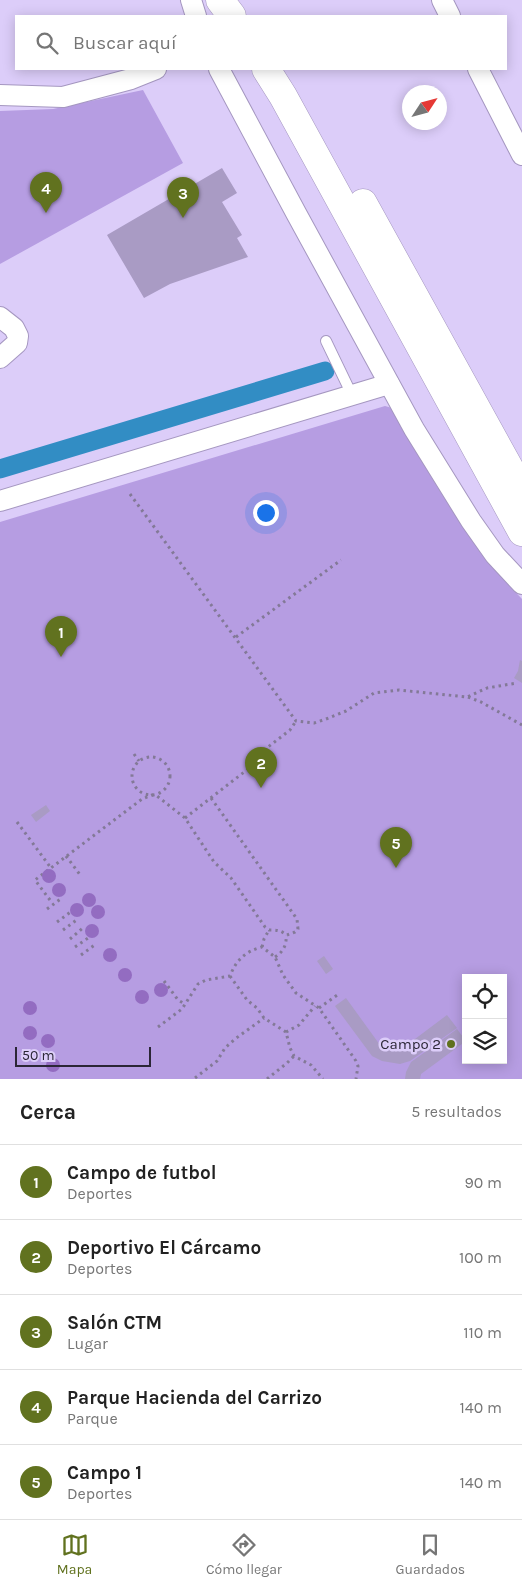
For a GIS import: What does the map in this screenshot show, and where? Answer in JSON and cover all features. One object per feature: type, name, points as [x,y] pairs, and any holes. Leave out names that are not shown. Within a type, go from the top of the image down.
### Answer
[{"type":"main road","points":[[220,0],[231,15]]},
{"type":"main road","points":[[242,0],[252,15]]},
{"type":"main road","points":[[267,70],[288,105],[522,532]]},
{"type":"main road","points":[[287,70],[340,160],[522,491]]},
{"type":"street","points":[[191,0],[196,15]]},
{"type":"street","points":[[442,0],[450,15]]},
{"type":"street","points":[[0,95],[63,97],[131,79],[154,70]]},
{"type":"street","points":[[221,70],[389,384],[441,474],[495,555],[522,584]]},
{"type":"street","points":[[479,70],[522,154]]},
{"type":"street","points":[[0,317],[14,328],[18,336],[17,342],[0,358]]},
{"type":"street","points":[[0,500],[389,384]]},
{"type":"lane","points":[[326,341],[352,395]]},
{"type":"path","points":[[130,494],[296,721],[314,723],[346,711],[374,693],[406,690],[467,697],[481,702],[522,725]]},
{"type":"path","points":[[236,637],[341,560]]},
{"type":"path","points":[[467,697],[487,688],[517,683]]},
{"type":"path","points":[[185,818],[248,769],[263,752],[290,730],[296,721]]},
{"type":"path","points":[[134,754],[139,761]]},
{"type":"path","points":[[50,900],[35,880],[142,799],[152,795],[158,794],[168,785],[170,773],[168,767],[159,759],[153,757],[147,757],[139,761],[133,769],[133,781],[140,792],[152,795],[162,798],[185,818],[214,862],[231,878],[269,930]]},
{"type":"path","points":[[211,798],[297,920],[298,928],[295,932],[286,935],[277,930],[269,930]]},
{"type":"path","points":[[17,822],[51,868]]},
{"type":"path","points":[[66,856],[81,876]]},
{"type":"path","points":[[47,908],[62,898]]},
{"type":"path","points":[[57,922],[72,911]]},
{"type":"path","points":[[64,930],[78,919]]},
{"type":"path","points":[[70,938],[84,927]]},
{"type":"path","points":[[262,947],[269,930]]},
{"type":"path","points":[[275,957],[283,950],[286,935]]},
{"type":"path","points":[[75,947],[90,936]]},
{"type":"path","points":[[81,955],[96,944]]},
{"type":"path","points":[[262,947],[275,957],[283,974],[296,993],[319,1008],[356,1060],[358,1066],[356,1079]]},
{"type":"path","points":[[230,976],[239,959],[254,949],[262,947]]},
{"type":"path","points":[[158,1027],[178,1012],[202,981],[230,976]]},
{"type":"path","points":[[230,976],[247,1000],[257,1008],[264,1018],[286,1032],[294,1056],[311,1065],[323,1079]]},
{"type":"path","points":[[164,981],[178,1000],[185,1004]]},
{"type":"path","points":[[319,1008],[340,993]]},
{"type":"path","points":[[286,1032],[299,1025],[315,1006]]},
{"type":"path","points":[[195,1078],[217,1061],[225,1048],[235,1039],[264,1018]]},
{"type":"path","points":[[267,1079],[287,1064],[294,1056]]},
{"type":"shaded area","points":[[143,90],[183,163],[0,264],[0,111],[53,109]]},
{"type":"shaded area","points":[[385,406],[392,408],[435,483],[467,532],[522,599],[522,1079],[0,1079],[0,522]]},
{"type":"building","points":[[222,168],[237,193],[222,202],[242,235],[237,238],[248,257],[170,284],[144,298],[107,235]]},
{"type":"building","points":[[520,660],[522,661],[522,683],[514,678],[518,671]]},
{"type":"building","points":[[46,805],[50,811],[36,822],[31,815]]},
{"type":"building","points":[[324,956],[333,969],[326,974],[317,961]]},
{"type":"building","points":[[346,998],[380,1045],[403,1048],[447,1015],[457,1028],[410,1061],[400,1064],[382,1061],[372,1056],[335,1006]]},
{"type":"building","points":[[457,1029],[462,1036],[462,1044],[421,1074],[420,1079],[405,1079],[411,1062]]},
{"type":"waterway","points":[[0,469],[325,371]]},
{"type":"place","name":"Parque Hacienda del Carrizo","points":[[46,213]]},
{"type":"place","name":"Salón CTM","points":[[183,218]]},
{"type":"place","name":"Campo de futbol","points":[[61,657]]},
{"type":"place","name":"Deportivo El Cárcamo","points":[[261,788]]},
{"type":"place","name":"Campo 1","points":[[396,868]]},
{"type":"place","name":"Campo 2","points":[[451,1044]]}]
